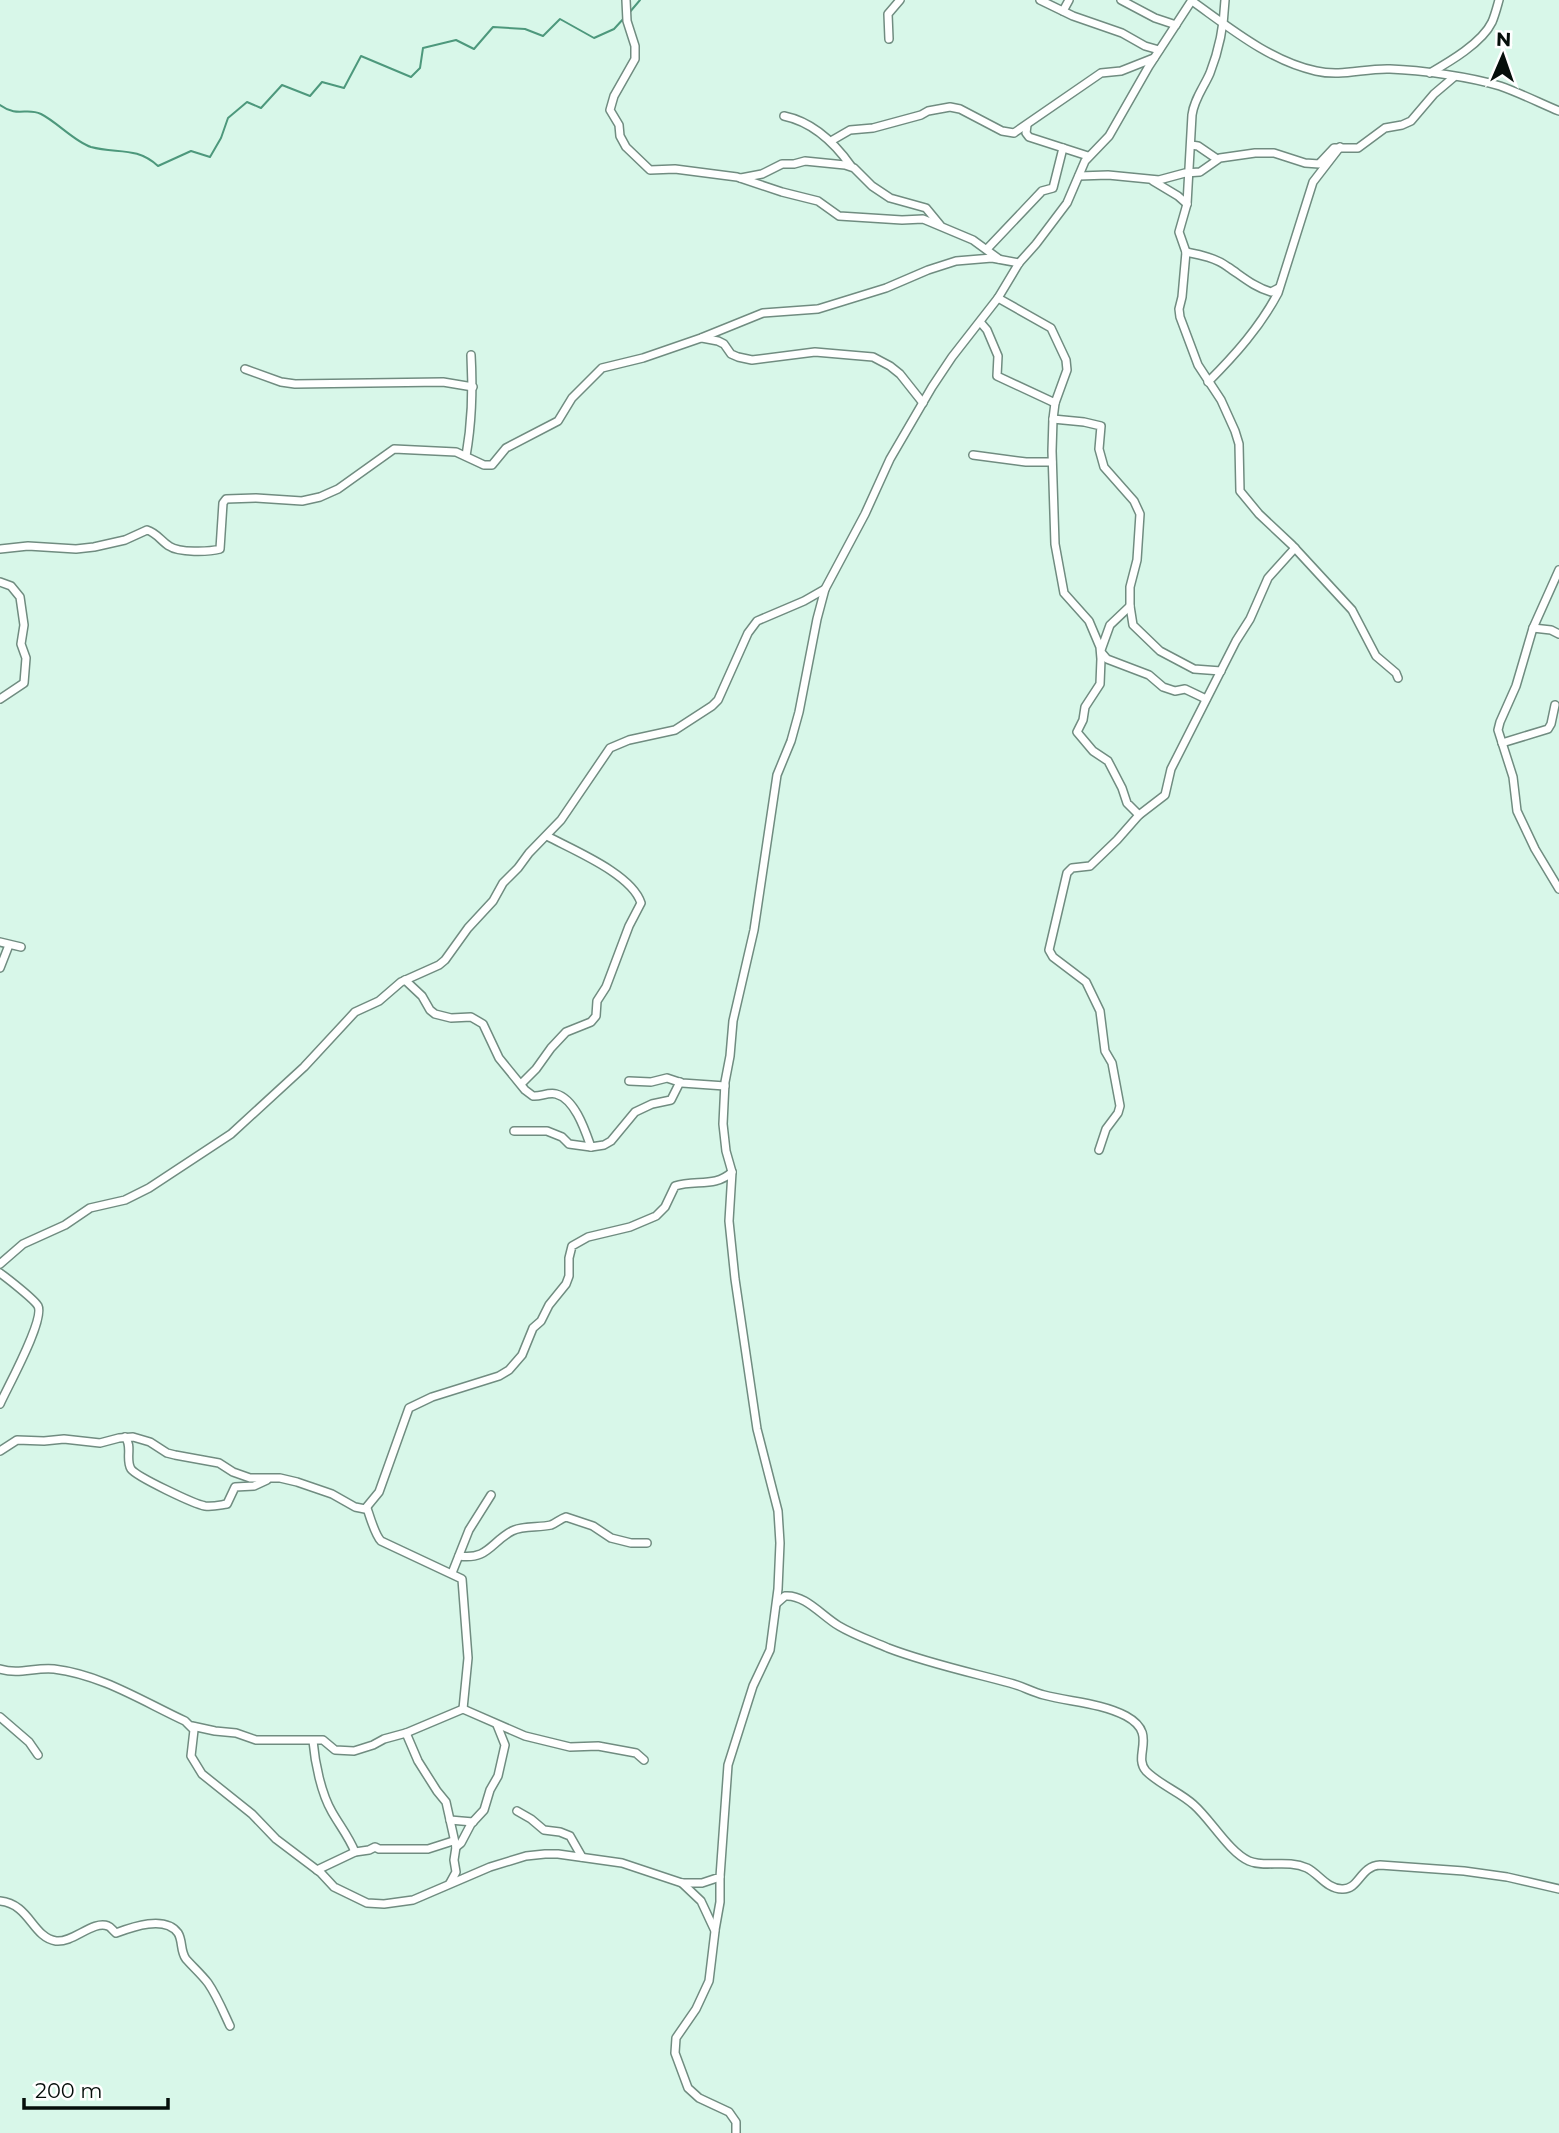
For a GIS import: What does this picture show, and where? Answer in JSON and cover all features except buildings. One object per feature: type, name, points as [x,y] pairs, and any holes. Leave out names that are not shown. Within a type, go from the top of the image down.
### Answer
[{"type":"street","points":[[626,0],[627,21],[635,46],[635,59],[614,96],[610,110],[619,125],[620,136],[626,147],[650,170],[676,169],[741,178],[818,201],[837,215],[902,220],[922,218],[973,240],[999,259]]},
{"type":"street","points":[[890,39],[888,14],[901,0]]},
{"type":"street","points":[[1040,0],[1159,50]]},
{"type":"street","points":[[1063,11],[1069,0]]},
{"type":"street","points":[[1121,0],[1155,18],[1176,24]]},
{"type":"street","points":[[736,2133],[736,2122],[729,2112],[699,2098],[688,2088],[675,2053],[676,2038],[696,2008],[709,1981],[720,1902],[728,1765],[753,1686],[770,1650],[779,1578],[779,1522],[757,1429],[745,1359],[729,1221],[732,1172],[724,1136],[725,1086],[733,1021],[754,930],[775,780],[791,741],[799,712],[825,589],[890,459],[923,403],[945,368],[981,323],[1019,263],[1067,203],[1088,156],[1109,136],[1154,58],[1192,0],[1224,24],[1279,58],[1314,71],[1342,74],[1389,69],[1454,77],[1498,86],[1559,111]]},
{"type":"street","points":[[1225,0],[1224,24],[1209,73],[1193,108],[1187,204],[1179,232],[1186,252],[1179,315],[1194,358],[1221,400],[1238,441],[1240,491],[1352,610],[1374,653],[1398,678]]},
{"type":"street","points":[[1428,74],[1459,55],[1482,35],[1492,22],[1499,0]]},
{"type":"street","points":[[831,141],[850,130],[873,128],[943,108],[960,109],[984,123],[1016,133],[1101,73],[1121,71],[1154,58]]},
{"type":"street","points":[[1079,176],[1108,175],[1152,181],[1200,172],[1217,159],[1269,152],[1316,164],[1323,161],[1334,148],[1357,148],[1385,128],[1410,121],[1434,94],[1454,77]]},
{"type":"street","points":[[784,116],[812,127],[831,141],[872,186],[890,198],[926,208],[941,226]]},
{"type":"street","points":[[1027,125],[1026,133],[1029,137],[1088,156]]},
{"type":"street","points":[[1191,145],[1198,146],[1217,159]]},
{"type":"street","points":[[1209,382],[1264,319],[1279,288],[1313,182],[1340,147]]},
{"type":"street","points":[[987,249],[1042,191],[1053,188],[1063,148]]},
{"type":"street","points":[[741,178],[762,174],[782,164],[805,161],[851,166]]},
{"type":"street","points":[[1152,181],[1187,204]]},
{"type":"street","points":[[1186,252],[1222,263],[1259,288],[1271,292],[1279,288]]},
{"type":"street","points":[[0,549],[28,546],[76,549],[94,547],[125,540],[147,530],[155,533],[174,549],[204,552],[218,550],[223,503],[226,499],[302,501],[320,497],[338,489],[394,449],[456,452],[484,465],[492,465],[506,448],[558,421],[572,398],[602,369],[701,338],[763,313],[818,309],[886,288],[940,265],[967,260],[999,259],[1019,263]]},
{"type":"street","points":[[998,298],[1044,324],[1054,334],[1067,363],[1053,419],[1055,544],[1064,593],[1086,617],[1100,651],[1100,684],[1085,707],[1077,732],[1093,751],[1108,761],[1127,803],[1139,815]]},
{"type":"street","points":[[981,323],[987,330],[999,359],[997,376],[1055,403]]},
{"type":"street","points":[[701,338],[718,341],[732,354],[752,360],[815,352],[873,357],[900,374],[923,403]]},
{"type":"street","points":[[466,456],[471,430],[471,355]]},
{"type":"street","points":[[245,369],[281,382],[295,384],[443,382],[473,387]]},
{"type":"street","points":[[1053,419],[1101,426],[1099,449],[1104,467],[1139,509],[1141,518],[1138,560],[1130,587],[1132,624],[1160,651],[1194,669],[1221,671]]},
{"type":"street","points":[[973,455],[1052,462]]},
{"type":"street","points":[[1099,1150],[1106,1129],[1120,1106],[1112,1063],[1105,1051],[1100,1011],[1086,982],[1053,957],[1049,948],[1067,871],[1090,866],[1139,815],[1165,795],[1171,769],[1236,641],[1250,619],[1268,578],[1295,548]]},
{"type":"street","points":[[1559,570],[1533,628],[1516,686],[1498,730],[1513,778],[1517,811],[1535,849],[1559,889]]},
{"type":"street","points":[[0,582],[11,586],[20,597],[24,625],[21,647],[26,662],[24,683],[0,699]]},
{"type":"street","points":[[0,1264],[23,1244],[65,1225],[90,1208],[125,1200],[149,1188],[230,1134],[304,1067],[355,1012],[379,1001],[405,980],[436,967],[445,960],[468,928],[493,901],[503,883],[561,820],[610,748],[630,739],[675,730],[712,706],[718,700],[748,633],[757,621],[825,589]]},
{"type":"street","points":[[1100,651],[1110,625],[1130,606]]},
{"type":"street","points":[[1533,628],[1551,629],[1559,634]]},
{"type":"street","points":[[1100,651],[1109,660],[1149,676],[1163,687],[1175,691],[1185,689],[1206,699]]},
{"type":"street","points":[[1502,743],[1549,729],[1555,705]]},
{"type":"street","points":[[521,1084],[566,1032],[592,1022],[596,1016],[597,1001],[606,987],[629,926],[641,903],[637,894],[619,877],[547,836]]},
{"type":"street","points":[[0,968],[4,944],[21,947]]},
{"type":"street","points":[[405,980],[422,996],[435,1014],[451,1018],[471,1017],[483,1024],[499,1058],[533,1096],[552,1093],[566,1100],[581,1122],[591,1147]]},
{"type":"street","points":[[629,1081],[651,1082],[667,1078],[680,1082],[725,1086]]},
{"type":"street","points":[[514,1131],[547,1131],[562,1137],[569,1144],[604,1146],[641,1109],[671,1100],[680,1082]]},
{"type":"street","points":[[367,1508],[379,1492],[408,1410],[432,1397],[499,1376],[509,1370],[522,1354],[533,1328],[541,1321],[549,1305],[566,1284],[570,1253],[575,1244],[588,1237],[630,1227],[656,1216],[665,1207],[675,1186],[716,1182],[732,1172]]},
{"type":"street","points":[[0,1273],[36,1304],[39,1313],[25,1354],[0,1404]]},
{"type":"street","points":[[0,1451],[18,1440],[44,1441],[64,1438],[100,1443],[124,1437],[145,1440],[175,1455],[214,1461],[250,1478],[280,1478],[297,1482],[332,1494],[355,1507],[367,1508]]},
{"type":"street","points":[[124,1437],[128,1442],[132,1470],[197,1504],[227,1504],[235,1487],[254,1486],[269,1478]]},
{"type":"street","points":[[452,1573],[473,1522],[491,1495]]},
{"type":"street","points":[[367,1508],[376,1535],[382,1541],[462,1579],[468,1658],[463,1709]]},
{"type":"street","points":[[459,1556],[484,1554],[496,1540],[511,1531],[554,1524],[566,1517],[591,1525],[611,1538],[631,1543],[648,1543]]},
{"type":"street","points":[[776,1604],[785,1595],[796,1597],[840,1627],[893,1650],[1045,1695],[1102,1708],[1129,1718],[1142,1731],[1142,1760],[1147,1772],[1191,1802],[1234,1849],[1252,1862],[1302,1866],[1310,1869],[1326,1883],[1342,1889],[1352,1886],[1365,1870],[1376,1865],[1457,1870],[1507,1877],[1559,1889]]},
{"type":"street","points":[[0,1669],[17,1672],[53,1669],[84,1675],[113,1685],[192,1726],[236,1733],[256,1740],[325,1741],[338,1751],[354,1751],[463,1709],[525,1736],[576,1748],[595,1745],[636,1754],[644,1760]]},
{"type":"street","points":[[1,1722],[29,1742],[38,1755]]},
{"type":"street","points":[[317,1870],[355,1852],[375,1847],[428,1849],[461,1843],[473,1822],[484,1810],[504,1754],[504,1742],[497,1724]]},
{"type":"street","points":[[192,1726],[194,1736],[191,1756],[202,1774],[338,1890],[373,1904],[412,1900],[490,1867],[526,1856],[558,1854],[635,1866],[682,1883],[702,1883],[720,1877]]},
{"type":"street","points":[[406,1733],[418,1761],[437,1791],[445,1798],[454,1844],[456,1872],[450,1884]]},
{"type":"street","points":[[313,1741],[316,1767],[331,1810],[350,1839],[355,1852]]},
{"type":"street","points":[[517,1811],[544,1830],[567,1834],[582,1857]]},
{"type":"street","points":[[450,1820],[473,1822]]},
{"type":"street","points":[[682,1883],[701,1901],[715,1931]]},
{"type":"street","points":[[0,1901],[17,1906],[41,1933],[53,1940],[66,1940],[93,1927],[108,1926],[116,1933],[141,1925],[172,1928],[180,1937],[184,1957],[208,1983],[230,2026]]},
{"type":"waterway","points":[[629,13],[640,0]]},
{"type":"waterway","points":[[0,105],[17,112],[36,112],[91,147],[134,153],[158,166],[191,151],[210,157],[228,118],[247,102],[261,108],[282,85],[310,96],[322,82],[344,88],[361,56],[411,77],[420,68],[423,48],[456,40],[474,49],[493,27],[525,29],[543,36],[560,19],[594,38],[614,29],[625,17]]}]
